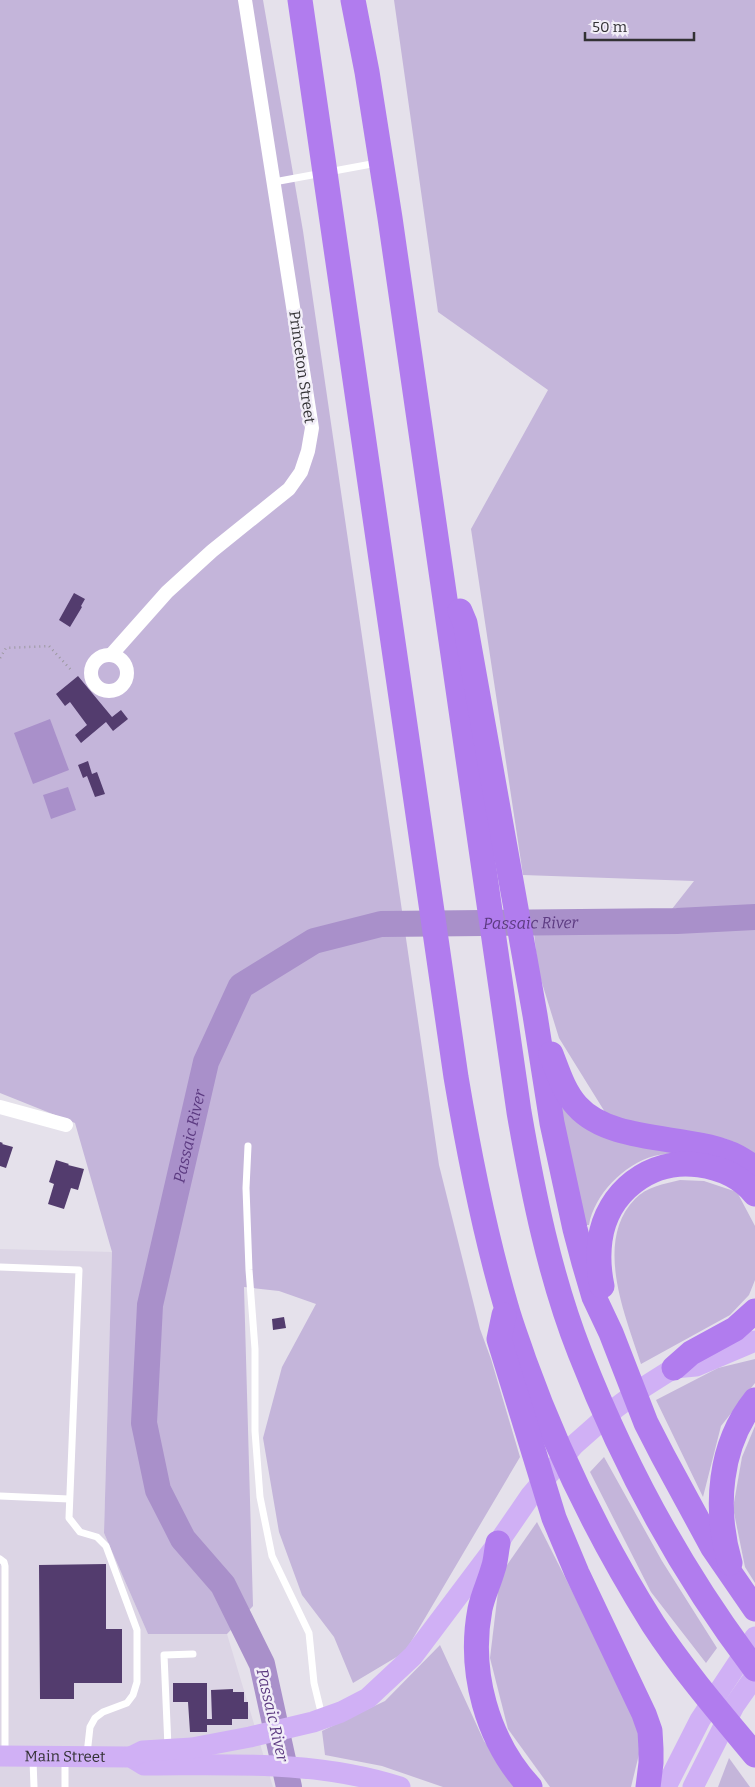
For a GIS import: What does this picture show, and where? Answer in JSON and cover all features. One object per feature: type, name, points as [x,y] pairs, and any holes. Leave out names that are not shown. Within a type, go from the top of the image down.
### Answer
[{"type":"highway","points":[[300,0],[438,952],[469,1155],[486,1232],[506,1308],[550,1430],[580,1492],[616,1561],[654,1625],[695,1681],[755,1755]]},
{"type":"highway","points":[[353,0],[382,162],[440,568],[498,885],[521,941],[552,1123],[574,1229],[594,1297],[646,1423],[713,1548],[743,1593]]},
{"type":"highway","points":[[498,885],[495,944],[528,1164],[562,1298],[580,1352],[621,1449],[674,1549],[723,1626],[755,1669]]},
{"type":"highway","points":[[535,1015],[563,1084],[576,1105],[587,1116],[597,1122],[626,1131],[728,1152],[755,1168]]},
{"type":"highway","points":[[610,1333],[601,1283],[599,1262],[600,1240],[610,1210],[626,1188],[635,1180],[657,1168],[674,1164],[690,1164],[713,1167],[725,1171],[742,1182],[755,1194]]},
{"type":"highway","points":[[506,1308],[499,1339],[554,1518],[577,1574],[644,1714],[650,1731],[651,1763],[648,1787]]},
{"type":"highway","points":[[674,1368],[691,1353],[734,1329],[755,1311]]},
{"type":"highway","points":[[743,1593],[724,1534],[723,1480],[725,1462],[737,1426],[755,1400]]},
{"type":"highway","points":[[498,1543],[493,1569],[483,1597],[478,1620],[476,1638],[478,1672],[487,1712],[495,1733],[512,1764],[530,1787]]},
{"type":"main road","points":[[131,1757],[143,1751],[192,1748],[250,1737],[318,1720],[341,1712],[368,1698],[407,1662],[451,1607],[531,1495],[574,1445],[617,1407],[674,1368],[696,1366],[755,1341]]},
{"type":"main road","points":[[666,1787],[700,1720],[755,1638]]},
{"type":"main road","points":[[692,1787],[734,1706],[755,1676]]},
{"type":"main road","name":"Main Street","points":[[2,1756],[131,1757]]},
{"type":"main road","points":[[131,1757],[144,1765],[248,1765],[323,1769],[400,1787]]},
{"type":"main road","points":[[348,1774],[368,1787]]},
{"type":"street","name":"Princeton Street","points":[[111,655],[167,592],[212,551],[289,489],[301,472],[308,452],[312,428],[245,0]]},
{"type":"street","points":[[0,1107],[66,1125]]},
{"type":"lane","points":[[274,182],[382,162]]},
{"type":"lane","points":[[248,1146],[246,1188],[249,1270],[255,1349],[256,1431],[260,1496],[272,1556],[309,1633],[318,1720]]},
{"type":"lane","points":[[0,1267],[79,1270],[69,1518],[80,1532],[97,1537],[106,1546],[137,1630],[136,1690],[127,1702],[103,1712],[95,1718],[90,1727],[87,1757]]},
{"type":"lane","points":[[0,1496],[69,1499]]},
{"type":"lane","points":[[0,1559],[4,1562],[5,1566],[2,1642],[2,1756]]},
{"type":"lane","points":[[168,1750],[164,1655],[194,1654]]},
{"type":"lane","points":[[33,1757],[34,1787]]},
{"type":"lane","points":[[65,1757],[65,1787]]},
{"type":"path","points":[[0,658],[6,648],[49,646],[72,671]]},
{"type":"shaded area","points":[[0,0],[263,0],[303,231],[439,1165],[480,1329],[491,1359],[520,1457],[405,1652],[353,1683],[334,1637],[302,1595],[279,1532],[263,1438],[282,1367],[316,1304],[279,1291],[244,1287],[253,1606],[227,1634],[148,1634],[104,1533],[112,1252],[75,1123],[0,1093]]},
{"type":"shaded area","points":[[394,0],[755,0],[755,1156],[727,1139],[608,1117],[559,1038],[538,970],[534,933],[657,928],[694,881],[523,875],[471,529],[548,390],[438,312]]},
{"type":"shaded area","points":[[50,719],[69,770],[33,784],[14,733]]},
{"type":"shaded area","points":[[68,787],[76,810],[51,819],[43,795]]},
{"type":"shaded area","points":[[559,1101],[677,1153],[657,1155],[643,1160],[622,1173],[604,1192],[592,1214],[589,1225],[586,1225]]},
{"type":"shaded area","points":[[680,1180],[704,1181],[737,1192],[755,1226],[755,1280],[749,1295],[730,1315],[641,1364],[621,1302],[614,1258],[616,1236],[623,1217],[639,1195],[656,1186]]},
{"type":"shaded area","points":[[0,1249],[112,1252],[104,1533],[148,1634],[227,1634],[273,1787],[0,1787]]},
{"type":"shaded area","points":[[755,1359],[755,1383],[721,1426],[703,1497],[656,1400],[718,1368]]},
{"type":"shaded area","points":[[755,1426],[755,1583],[745,1567],[733,1508],[742,1457]]},
{"type":"shaded area","points":[[604,1457],[662,1561],[717,1648],[706,1663],[651,1592],[590,1472]]},
{"type":"shaded area","points":[[537,1522],[629,1703],[642,1742],[631,1787],[550,1787],[508,1729],[490,1658],[500,1575]]},
{"type":"shaded area","points":[[440,1645],[484,1741],[518,1787],[443,1787],[382,1766],[325,1755],[322,1731],[385,1701]]},
{"type":"shaded area","points":[[729,1758],[750,1787],[718,1787]]},
{"type":"building","points":[[74,593],[85,599],[70,627],[59,620]]},
{"type":"building","points":[[78,676],[112,717],[121,710],[128,719],[113,731],[106,722],[81,743],[75,735],[87,725],[70,702],[65,706],[56,694]]},
{"type":"building","points":[[88,761],[92,774],[97,772],[105,794],[95,797],[87,776],[83,778],[78,765]]},
{"type":"building","points":[[0,1142],[13,1147],[6,1168],[0,1166]]},
{"type":"building","points":[[56,1160],[84,1169],[78,1190],[71,1188],[64,1209],[48,1204],[54,1184],[49,1182]]},
{"type":"building","points":[[284,1317],[286,1328],[273,1330],[272,1319]]},
{"type":"building","points":[[106,1564],[106,1629],[122,1629],[122,1683],[74,1683],[74,1699],[40,1699],[39,1565]]},
{"type":"building","points":[[173,1683],[207,1683],[207,1719],[212,1719],[211,1690],[233,1689],[233,1692],[244,1692],[244,1702],[248,1702],[248,1719],[232,1719],[232,1725],[207,1725],[207,1732],[190,1732],[188,1702],[173,1702]]},
{"type":"waterway","name":"Passaic River","points":[[289,1787],[262,1664],[223,1585],[183,1539],[158,1490],[144,1423],[150,1305],[206,1062],[241,986],[314,941],[381,924],[677,921],[755,917]]}]
